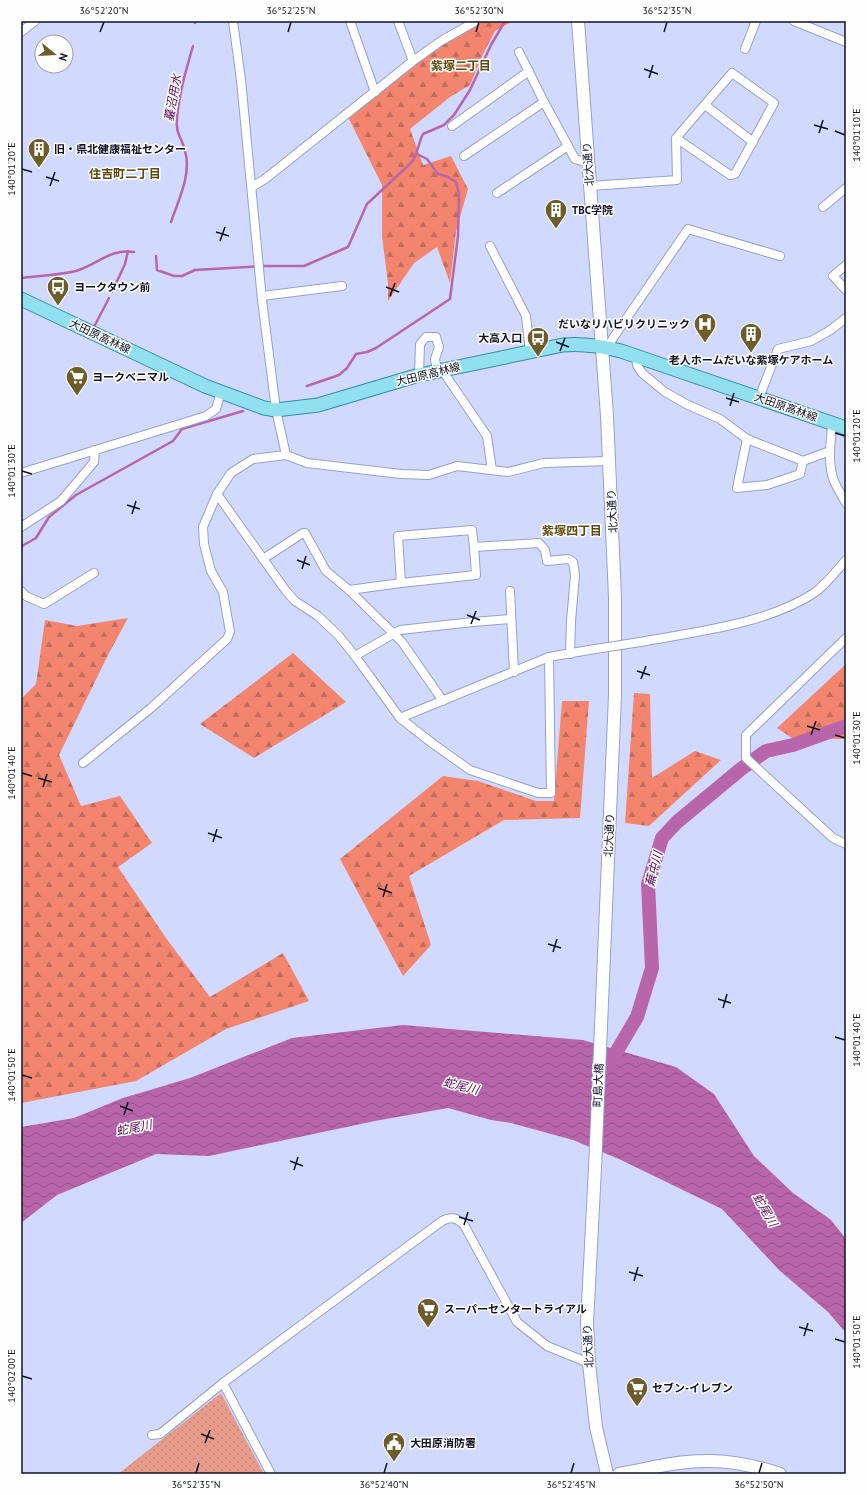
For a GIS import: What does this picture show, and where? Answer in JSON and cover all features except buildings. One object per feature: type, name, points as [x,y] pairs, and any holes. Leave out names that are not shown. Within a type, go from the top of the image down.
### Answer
[{"type":"main road","name":"大田原高林線","points":[[21,299],[204,386],[264,408],[276,410],[318,405],[439,370],[569,345],[605,347],[636,356],[846,428]]},
{"type":"street","points":[[21,32],[36,21]]},
{"type":"street","points":[[233,21],[241,80],[262,296],[276,410],[286,455]]},
{"type":"street","points":[[350,21],[375,92]]},
{"type":"street","points":[[398,21],[413,61]]},
{"type":"street","points":[[252,187],[265,179],[413,61],[467,23],[476,21]]},
{"type":"street","name":"北大通り","points":[[578,21],[588,162],[605,347],[608,461],[611,495],[615,597],[615,687],[601,1002]]},
{"type":"street","points":[[745,49],[756,21]]},
{"type":"street","points":[[794,21],[846,42]]},
{"type":"street","points":[[519,52],[575,159],[588,162]]},
{"type":"street","points":[[452,126],[529,71]]},
{"type":"street","points":[[590,186],[677,180],[676,138],[732,73],[774,103],[736,174],[730,174],[676,138]]},
{"type":"street","points":[[464,156],[544,102]]},
{"type":"street","points":[[705,105],[753,142]]},
{"type":"street","points":[[498,193],[568,146]]},
{"type":"street","points":[[823,207],[846,188]]},
{"type":"street","points":[[605,347],[613,338],[688,228],[780,256]]},
{"type":"street","points":[[490,246],[526,316],[530,352]]},
{"type":"street","points":[[846,265],[833,276],[846,290]]},
{"type":"street","points":[[262,296],[342,286]]},
{"type":"street","points":[[759,398],[778,349],[811,341],[829,331],[846,318]]},
{"type":"street","points":[[419,375],[420,344],[426,337],[436,337],[439,347],[435,359],[439,370],[487,436],[492,470]]},
{"type":"street","points":[[636,356],[637,365],[642,373],[665,392],[686,404],[720,419],[747,439],[803,461],[830,451]]},
{"type":"street","points":[[21,473],[172,425],[206,416],[216,409],[221,392]]},
{"type":"street","points":[[832,424],[830,451],[831,466],[834,481],[846,503]]},
{"type":"street","points":[[747,439],[737,488],[767,485],[800,474],[803,461]]},
{"type":"street","points":[[21,527],[61,501],[94,462],[95,450]]},
{"type":"street","points":[[83,763],[151,708],[227,639],[230,632],[223,592],[211,571],[204,544],[204,527],[217,494],[231,473],[253,460],[286,455],[307,463],[401,474],[429,474],[457,466],[508,472],[544,463],[608,461]]},
{"type":"street","points":[[217,494],[286,591],[295,600],[318,616],[355,656],[400,718],[470,770],[538,793],[551,793],[549,657]]},
{"type":"street","points":[[349,590],[476,575],[472,530],[398,536],[401,583]]},
{"type":"street","points":[[263,559],[305,533],[326,570],[394,633],[402,642],[443,701]]},
{"type":"street","points":[[474,547],[540,543],[545,550],[547,561],[568,559],[573,562],[575,575],[570,654]]},
{"type":"street","points":[[400,718],[549,657],[736,624],[795,605],[816,592],[846,560]]},
{"type":"street","points":[[21,591],[26,596],[44,604],[94,573]]},
{"type":"street","points":[[510,591],[514,672]]},
{"type":"street","points":[[355,656],[400,630],[511,619]]},
{"type":"street","points":[[846,638],[746,735],[746,758],[833,838],[846,844]]},
{"type":"street","name":"町島大橋","points":[[595,1168],[601,1002]]},
{"type":"street","name":"北大通り","points":[[595,1168],[586,1323],[588,1363],[596,1427],[607,1474]]},
{"type":"street","points":[[152,1436],[160,1434],[223,1383],[436,1225],[450,1217],[459,1219],[464,1225],[517,1322],[547,1346],[588,1363]]},
{"type":"street","points":[[223,1383],[271,1474]]},
{"type":"street","points":[[619,1474],[687,1462],[705,1461],[748,1465],[780,1474]]},
{"type":"shaded area","points":[[221,1393],[264,1474],[118,1474]]},
{"type":"green space","points":[[481,21],[513,21],[495,31],[482,56],[470,85],[450,97],[410,129],[423,165],[451,156],[468,189],[456,231],[450,283],[437,247],[414,263],[388,301],[388,283],[382,236],[382,185],[348,117],[414,63],[443,43]]},
{"type":"green space","points":[[128,618],[108,655],[59,755],[81,806],[120,796],[152,843],[118,867],[166,938],[210,997],[283,953],[309,1001],[226,1029],[136,1081],[21,1103],[21,699],[36,684],[45,620],[77,626]]},
{"type":"green space","points":[[293,653],[346,702],[254,758],[200,724]]},
{"type":"green space","points":[[846,664],[846,739],[792,738],[777,728]]},
{"type":"green space","points":[[634,693],[650,694],[652,778],[695,751],[721,760],[649,826],[625,823]]},
{"type":"green space","points":[[562,701],[589,701],[580,818],[504,820],[409,876],[431,945],[403,976],[340,859],[443,776],[478,781],[536,801],[554,801]]},
{"type":"water","name":"蛇尾川","points":[[403,1025],[583,1040],[676,1067],[714,1094],[754,1156],[793,1193],[831,1220],[846,1239],[846,1333],[828,1312],[779,1270],[722,1209],[619,1159],[573,1140],[448,1108],[375,1121],[209,1156],[156,1154],[57,1195],[21,1223],[21,1127],[74,1118],[123,1098],[190,1078],[292,1038]]},
{"type":"waterway","points":[[156,256],[157,270],[174,276],[182,276],[195,270],[263,266],[304,266],[348,247],[367,204],[412,162],[423,134],[444,125],[454,115],[470,90],[491,45],[505,21]]},
{"type":"waterway","name":"蟇沼用水","points":[[171,222],[183,187],[187,169],[184,146],[178,132],[177,123],[181,91],[193,46]]},
{"type":"waterway","points":[[307,386],[339,375],[347,368],[356,354],[367,352],[376,348],[450,299],[458,236],[459,193],[456,182],[448,177],[438,174],[427,159],[417,154]]},
{"type":"waterway","points":[[112,292],[125,264],[128,251]]},
{"type":"waterway","points":[[21,278],[76,271],[118,252],[134,252]]},
{"type":"waterway","points":[[95,325],[109,298]]},
{"type":"waterway","points":[[21,549],[22,546],[36,538],[49,517],[76,495],[173,441],[182,429],[243,411]]},
{"type":"waterway","name":"蕪中川","points":[[608,1066],[637,1017],[652,968],[648,884],[662,838],[677,822],[741,769],[766,751],[793,745],[846,726]]},
{"type":"place","name":"旧・県北健康福祉センター","points":[[39,168]]},
{"type":"place","name":"TBC学院","points":[[556,230]]},
{"type":"place","name":"ヨークタウン前","points":[[58,306]]},
{"type":"place","name":"だいなリハビリクリニック","points":[[705,344]]},
{"type":"place","name":"老人ホームだいな紫塚ケアホーム","points":[[751,354]]},
{"type":"place","name":"大高入口","points":[[538,358]]},
{"type":"place","name":"ヨークベニマル","points":[[77,396]]},
{"type":"place","name":"スーパーセンタートライアル","points":[[428,1328]]},
{"type":"place","name":"セブン-イレブン","points":[[637,1408]]},
{"type":"place","name":"大田原消防署","points":[[394,1462]]},
{"type":"district","name":"紫塚二丁目","points":[[461,66]]},
{"type":"district","name":"住吉町二丁目","points":[[125,174]]},
{"type":"district","name":"紫塚四丁目","points":[[572,531]]}]
